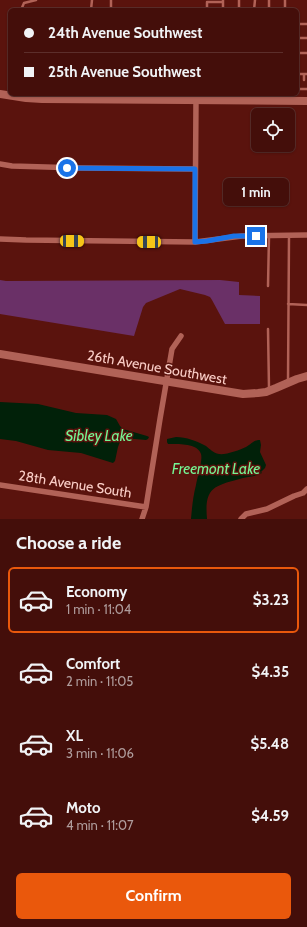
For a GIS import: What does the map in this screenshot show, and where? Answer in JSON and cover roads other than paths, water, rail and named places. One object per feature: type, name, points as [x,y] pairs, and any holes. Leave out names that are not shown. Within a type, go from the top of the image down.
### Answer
[{"type":"street","points":[[13,96],[26,98],[42,96],[196,100],[275,97],[307,101]]},
{"type":"street","points":[[195,242],[196,100]]},
{"type":"street","points":[[0,164],[12,166],[80,168],[195,169]]},
{"type":"street","points":[[0,239],[195,242],[234,236],[307,235]]},
{"type":"street","points":[[142,519],[146,507],[172,348],[181,336]]},
{"type":"street","name":"26th Avenue Southwest","points":[[0,354],[243,394],[269,391],[288,382],[307,376]]},
{"type":"street","name":"28th Avenue South","points":[[0,485],[146,507]]},
{"type":"street","points":[[241,519],[246,514],[267,509],[306,492]]},
{"type":"lane","points":[[22,8],[24,3],[36,0]]},
{"type":"lane","points":[[207,8],[207,2],[223,1]]},
{"type":"lane","points":[[304,80],[306,74]]},
{"type":"lane","points":[[268,286],[269,236]]},
{"type":"lane","points":[[288,382],[289,236]]},
{"type":"lane","points":[[288,304],[307,305]]},
{"type":"lane","points":[[268,329],[269,391]]},
{"type":"water","name":"Sibley Lake","points":[[0,402],[38,404],[76,413],[107,415],[116,419],[123,429],[149,437],[146,440],[121,439],[115,461],[113,463],[81,453],[48,450],[16,441],[0,439]]},
{"type":"water","name":"Freemont Lake","points":[[176,437],[195,441],[219,454],[240,450],[254,441],[260,440],[260,452],[266,465],[261,472],[262,473],[225,483],[213,489],[207,500],[207,519],[191,519],[194,493],[201,465],[201,454],[199,450],[192,446],[168,444],[167,439]]}]
